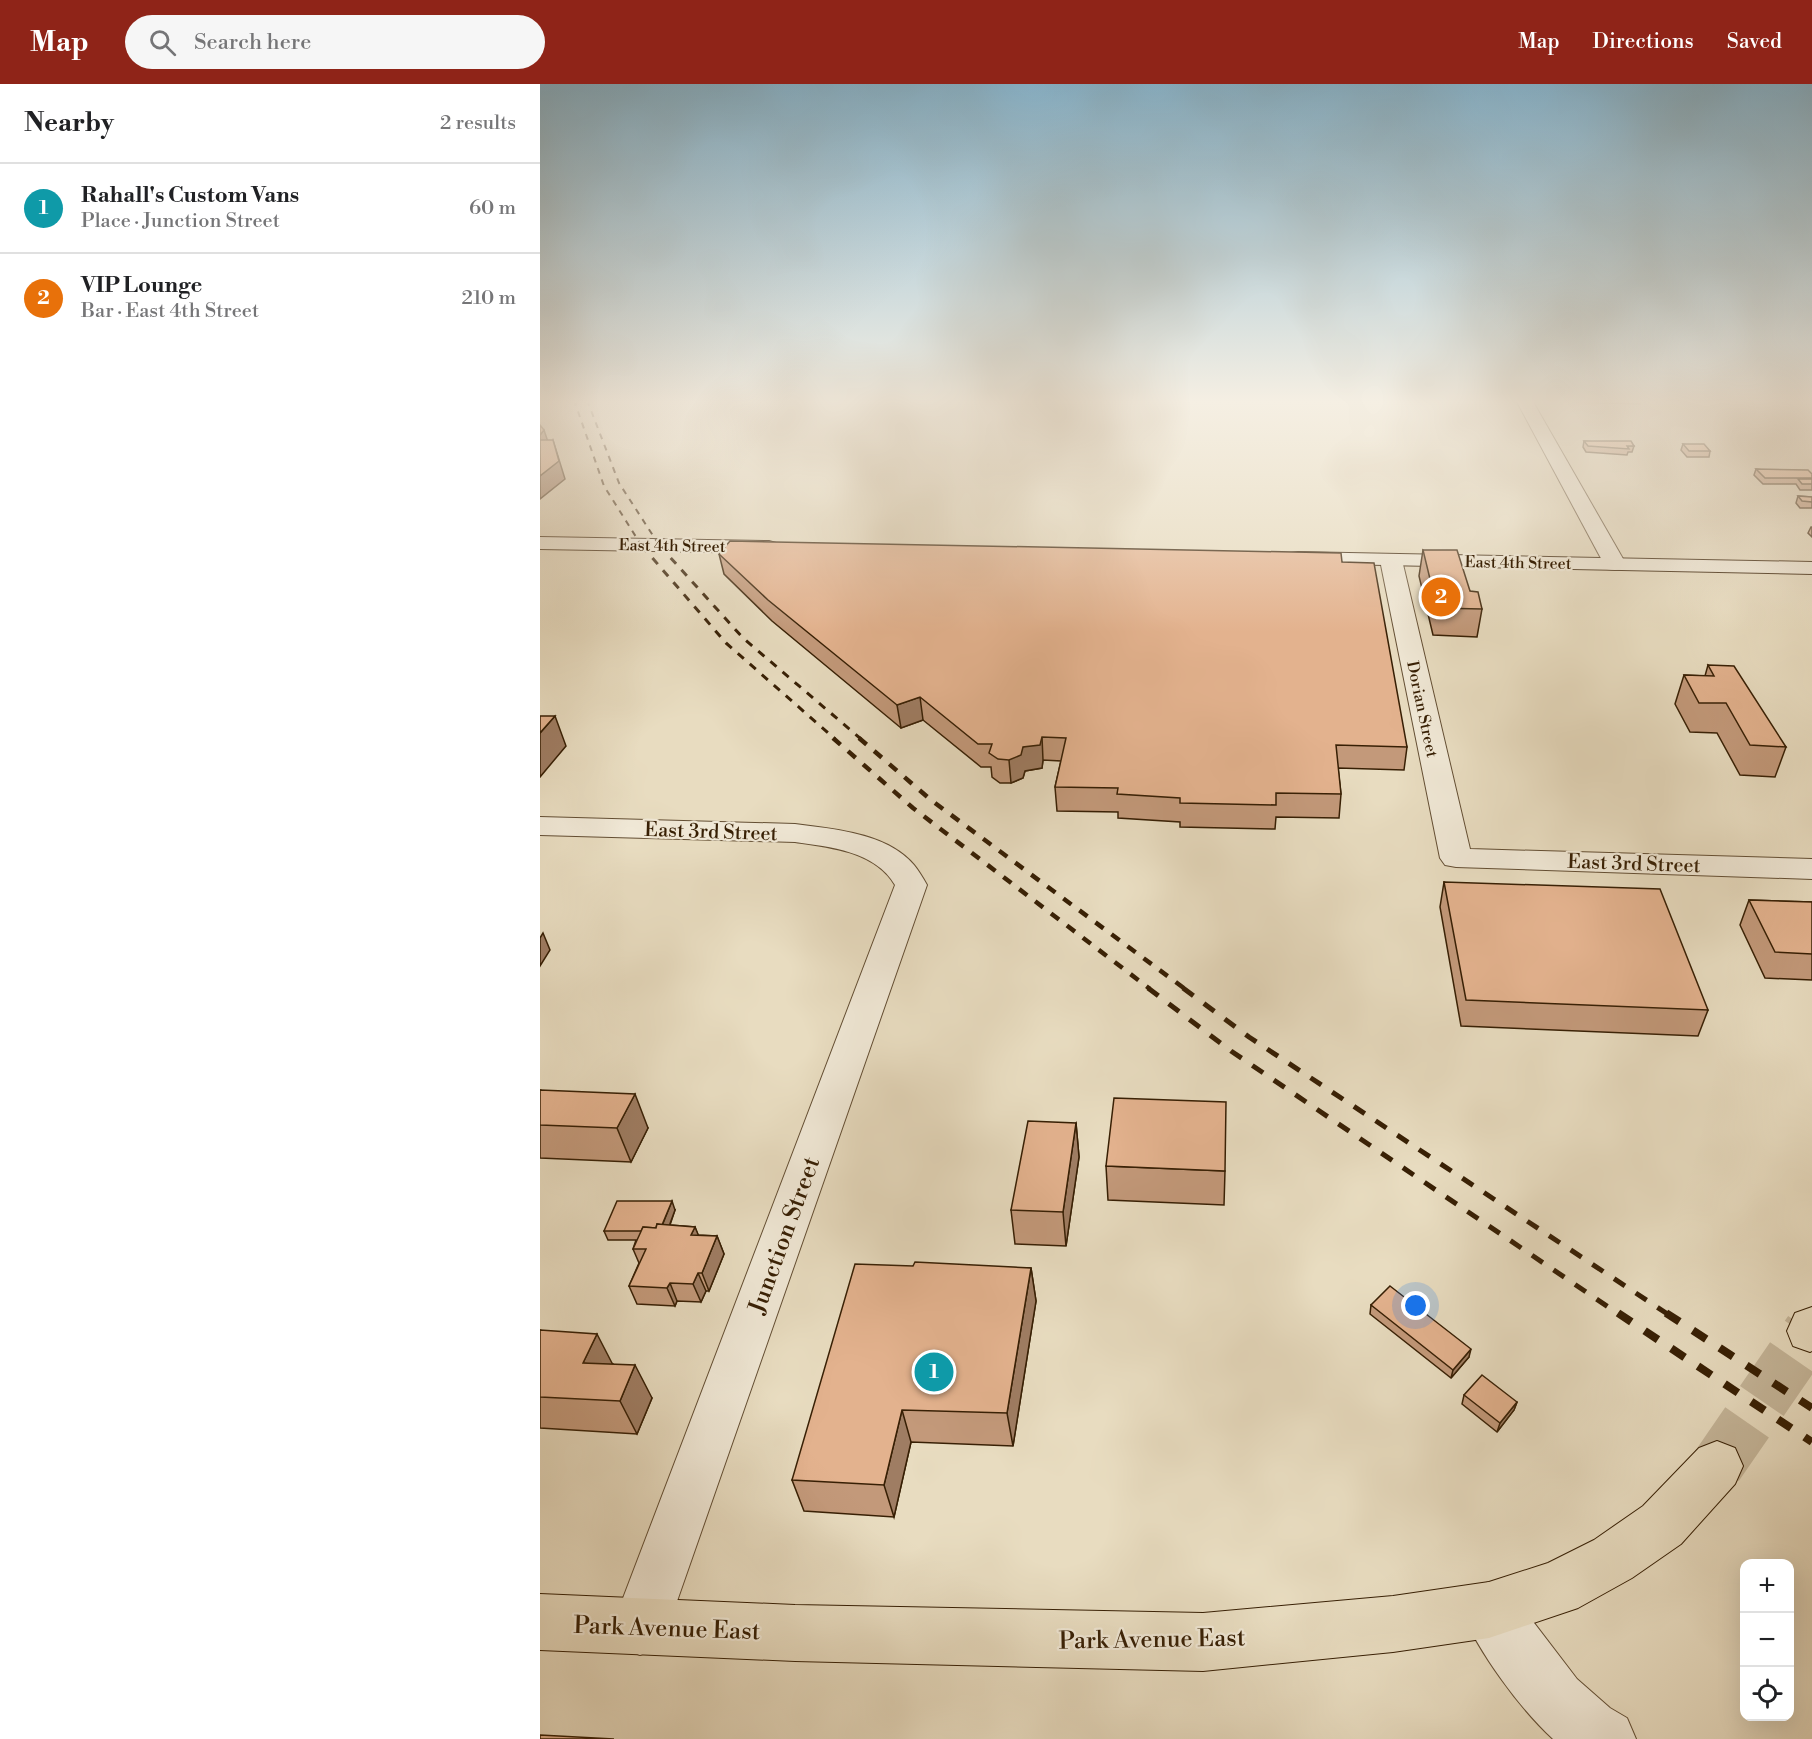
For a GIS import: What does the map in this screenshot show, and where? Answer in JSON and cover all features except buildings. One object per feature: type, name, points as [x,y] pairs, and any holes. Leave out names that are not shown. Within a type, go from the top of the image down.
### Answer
[{"type":"main road","name":"Park Avenue East","points":[[540,1622],[973,1639],[1203,1642],[1393,1624],[1489,1610],[1558,1588],[1613,1559],[1662,1525],[1717,1466]]},
{"type":"street","points":[[1567,477],[1616,564]]},
{"type":"street","name":"East 4th Street","points":[[540,543],[784,548]]},
{"type":"street","name":"East 4th Street","points":[[1284,558],[1812,568]]},
{"type":"street","name":"Dorian Street","points":[[1391,560],[1456,858]]},
{"type":"street","name":"East 3rd Street","points":[[540,826],[795,833],[850,844],[879,854]]},
{"type":"street","name":"Junction Street","points":[[640,1627],[911,885],[907,876],[896,865],[879,854]]},
{"type":"street","name":"East 3rd Street","points":[[1456,858],[1812,869]]},
{"type":"street","points":[[1489,1610],[1548,1691],[1596,1735],[1606,1739]]},
{"type":"tunnel","points":[[1717,1466],[1810,1331]]},
{"type":"railway","points":[[601,477],[604,486],[643,548]]},
{"type":"railway","points":[[617,477],[661,548]]},
{"type":"railway","points":[[642,546],[726,643],[835,739]]},
{"type":"railway","points":[[660,546],[743,638],[861,739]]},
{"type":"railway","points":[[833,738],[913,808],[1150,989]]},
{"type":"railway","points":[[859,738],[931,800],[1185,989]]},
{"type":"railway","points":[[1148,988],[1231,1051],[1620,1315]]},
{"type":"railway","points":[[1183,988],[1249,1037],[1669,1315]]},
{"type":"railway","points":[[1618,1313],[1812,1442]]},
{"type":"railway","points":[[1666,1313],[1812,1408]]},
{"type":"place","name":"VIP Lounge","points":[[1441,597]]},
{"type":"place","name":"Rahall's Custom Vans","points":[[934,1372]]}]
